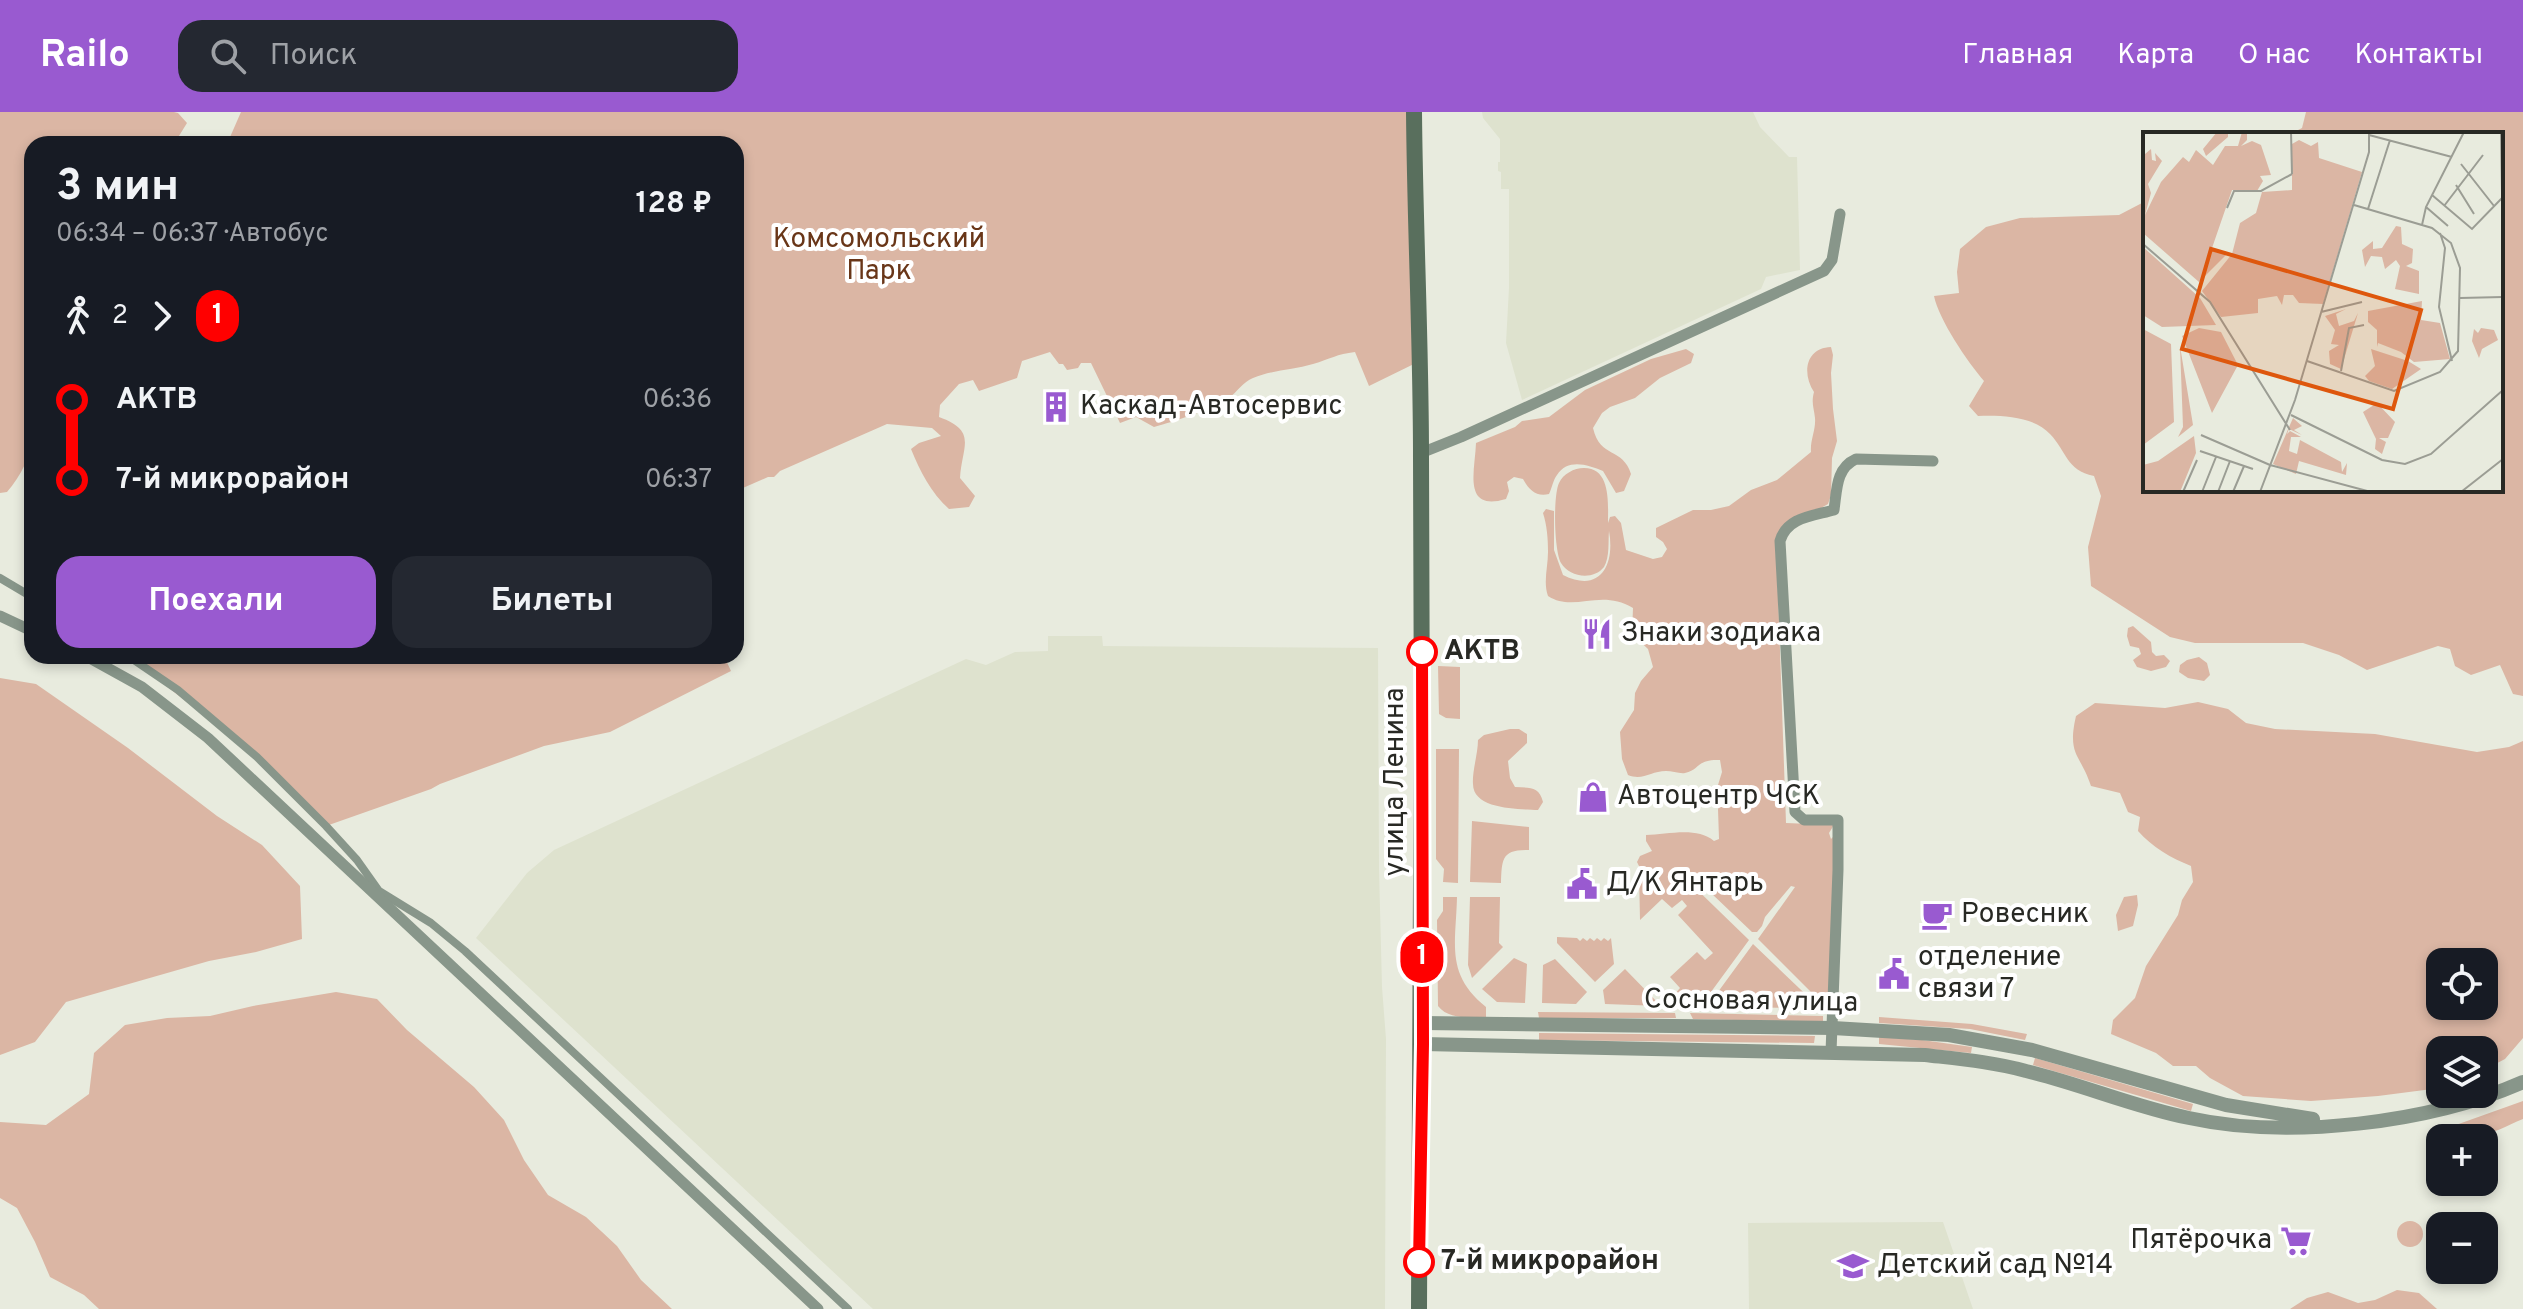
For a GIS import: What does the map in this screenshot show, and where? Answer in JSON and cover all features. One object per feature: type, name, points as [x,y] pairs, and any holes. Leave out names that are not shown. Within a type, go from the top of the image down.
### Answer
[{"type":"main road","name":"улица Ленина","points":[[1414,112],[1421,453],[1423,1044],[1419,1309]]},
{"type":"street","points":[[1421,453],[1824,271],[1832,260],[1840,214]]},
{"type":"street","points":[[1831,1052],[1838,820],[1804,820],[1795,812],[1780,541],[1783,531],[1790,524],[1834,510],[1841,469],[1846,463],[1856,459],[1933,461]]},
{"type":"street","points":[[0,578],[24,592]]},
{"type":"street","points":[[0,616],[24,627]]},
{"type":"street","points":[[100,664],[142,687],[208,738],[818,1309]]},
{"type":"street","points":[[140,664],[178,690],[257,757],[357,860],[379,891],[431,923],[456,943],[848,1309]]},
{"type":"street","name":"Сосновая улица","points":[[1422,1023],[1900,1030],[1989,1041],[2032,1050],[2258,1112],[2357,1124]]},
{"type":"street","name":"Сосновая улица","points":[[1423,1044],[1896,1053],[1986,1062],[2190,1119],[2257,1126],[2357,1124],[2457,1106],[2523,1082]]},
{"type":"shaded area","points":[[1482,112],[1753,112],[1760,127],[1789,157],[1797,157],[1800,270],[1766,277],[1761,289],[1522,400],[1506,343],[1509,189],[1501,189],[1501,172],[1498,171],[1500,139],[1483,118]]},
{"type":"shaded area","points":[[1048,636],[1102,636],[1103,646],[1378,648],[1379,869],[1386,1039],[1385,1309],[873,1309],[476,938],[527,873],[554,850],[966,659],[986,665],[1015,652],[1048,651]]},
{"type":"shaded area","name":"Детский сад №14","points":[[1943,1222],[1973,1309],[1749,1309],[1748,1223]]},
{"type":"green space","points":[[0,112],[178,113],[187,123],[179,136],[24,136],[24,466],[7,492],[0,493]]},
{"type":"green space","name":"Комсомольский Парк","points":[[241,112],[1414,112],[1420,361],[1369,386],[1355,352],[1343,354],[1253,378],[1221,402],[1154,427],[1136,417],[1120,423],[1091,363],[1081,363],[1078,368],[1067,370],[1050,352],[1022,361],[1017,378],[979,391],[973,380],[959,384],[940,405],[939,417],[959,428],[965,441],[960,478],[975,496],[969,507],[949,509],[943,503],[927,481],[911,449],[941,436],[932,428],[887,424],[780,471],[774,477],[744,488],[744,136],[230,136]]},
{"type":"green space","points":[[2306,112],[2523,112],[2523,696],[2513,694],[2500,665],[2471,675],[2455,666],[2450,649],[2438,646],[2367,670],[2339,655],[2303,643],[2195,643],[2170,637],[2091,586],[2088,547],[2101,496],[2094,476],[2072,465],[2050,434],[2035,423],[2006,417],[1978,416],[1969,406],[1984,381],[1962,352],[1934,296],[1959,293],[1957,272],[1960,249],[1986,227],[2020,218],[2119,215],[2142,203],[2143,492],[2503,492],[2503,132],[2294,132],[2302,128]]},
{"type":"green space","points":[[1831,347],[1837,441],[1832,458],[1831,495],[1828,504],[1776,536],[1786,823],[1834,825],[1829,833],[1831,839],[1835,835],[1828,1004],[1825,1006],[1758,939],[1795,887],[1791,886],[1765,917],[1757,932],[1752,932],[1693,878],[1683,876],[1749,940],[1700,1007],[1683,1006],[1673,996],[1680,988],[1670,977],[1697,952],[1705,960],[1713,953],[1678,915],[1687,906],[1682,900],[1672,908],[1662,899],[1640,920],[1639,872],[1642,872],[1637,862],[1640,856],[1652,851],[1646,835],[1681,832],[1707,836],[1714,841],[1719,839],[1718,809],[1727,793],[1718,785],[1722,772],[1720,760],[1707,761],[1685,773],[1661,771],[1638,777],[1628,775],[1622,759],[1620,732],[1634,710],[1635,693],[1641,681],[1653,667],[1648,649],[1632,634],[1633,608],[1609,600],[1568,602],[1548,596],[1548,542],[1543,513],[1546,509],[1554,511],[1554,550],[1563,575],[1587,581],[1596,578],[1607,564],[1610,554],[1609,531],[1604,567],[1588,576],[1575,574],[1561,563],[1555,511],[1557,490],[1566,474],[1576,469],[1593,470],[1599,474],[1606,488],[1608,523],[1610,517],[1615,516],[1621,523],[1626,550],[1653,559],[1662,557],[1667,549],[1656,537],[1656,528],[1693,510],[1729,506],[1751,490],[1777,480],[1811,452],[1815,418],[1808,363],[1816,352]]},
{"type":"green space","points":[[1686,349],[1694,354],[1691,363],[1660,378],[1635,398],[1610,407],[1602,413],[1593,428],[1596,438],[1623,460],[1631,474],[1624,491],[1616,493],[1603,471],[1578,464],[1562,470],[1549,494],[1537,493],[1523,479],[1514,477],[1507,482],[1509,491],[1506,499],[1483,500],[1477,494],[1473,476],[1476,443],[1522,421],[1549,417],[1585,390],[1651,359]]},
{"type":"green space","points":[[2133,626],[2151,642],[2152,652],[2156,656],[2164,655],[2170,661],[2166,667],[2151,671],[2137,667],[2133,660],[2141,654],[2139,648],[2130,646],[2127,636],[2128,628]]},
{"type":"green space","points":[[2199,657],[2207,663],[2210,675],[2204,681],[2188,678],[2179,672],[2180,665]]},
{"type":"green space","points":[[138,664],[728,664],[731,671],[610,732],[544,746],[326,826],[257,757]]},
{"type":"green space","points":[[1438,666],[1460,667],[1460,719],[1439,714]]},
{"type":"green space","points":[[0,678],[36,684],[128,748],[217,816],[262,845],[300,886],[302,939],[209,961],[66,1002],[35,1042],[0,1055]]},
{"type":"green space","points":[[2198,702],[2228,709],[2246,723],[2275,729],[2375,734],[2477,752],[2509,747],[2523,741],[2523,1038],[2498,1063],[2498,1036],[2426,1036],[2426,1090],[2311,1101],[2243,1096],[2210,1078],[2196,1066],[2173,1066],[2156,1053],[2111,1034],[2113,1020],[2135,998],[2146,966],[2178,915],[2182,900],[2193,882],[2191,866],[2162,852],[2138,831],[2140,817],[2128,812],[2120,793],[2091,786],[2076,754],[2073,739],[2076,716],[2095,703],[2165,708]]},
{"type":"green space","points":[[1519,729],[1527,734],[1527,743],[1508,761],[1510,778],[1515,787],[1533,789],[1539,793],[1543,802],[1538,810],[1499,806],[1481,799],[1475,793],[1473,779],[1478,740],[1484,735]]},
{"type":"green space","points":[[1436,749],[1459,749],[1458,883],[1443,882],[1444,869],[1436,859]]},
{"type":"green space","points":[[1472,821],[1529,827],[1529,850],[1508,854],[1502,868],[1501,883],[1470,882]]},
{"type":"green space","points":[[2137,895],[2133,926],[2118,931],[2116,915],[2124,897]]},
{"type":"green space","points":[[1443,897],[1457,897],[1455,944],[1459,970],[1473,995],[1486,1007],[1486,1017],[1454,1016],[1438,1006],[1437,920],[1443,911]]},
{"type":"green space","points":[[1470,897],[1500,897],[1499,943],[1503,947],[1472,978],[1468,965]]},
{"type":"green space","points":[[1557,937],[1577,938],[1580,941],[1590,938],[1594,941],[1597,938],[1601,941],[1604,938],[1608,941],[1611,938],[1614,964],[1595,982],[1557,943]]},
{"type":"green space","points":[[1753,944],[1820,1008],[1707,1007]]},
{"type":"green space","points":[[1514,958],[1527,964],[1525,1003],[1497,1002],[1482,989]]},
{"type":"green space","points":[[1555,959],[1587,992],[1576,1004],[1542,1003],[1543,965]]},
{"type":"green space","points":[[1625,969],[1661,1006],[1605,1004],[1603,990]]},
{"type":"green space","points":[[336,992],[377,999],[407,1030],[474,1087],[504,1120],[524,1160],[548,1195],[586,1217],[617,1246],[641,1280],[672,1309],[99,1309],[84,1295],[50,1277],[17,1208],[0,1198],[0,1122],[46,1125],[89,1094],[94,1053],[125,1025],[167,1018],[210,1016]]},
{"type":"green space","points":[[1538,1012],[1675,1013],[1676,1018],[1539,1018]]},
{"type":"green space","points":[[1690,1013],[1823,1016],[1823,1022],[1693,1019]]},
{"type":"green space","points":[[1879,1017],[1972,1024],[2027,1034],[2025,1040],[1970,1029],[1879,1023]]},
{"type":"green space","points":[[1539,1033],[1815,1036],[1814,1043],[1539,1040]]},
{"type":"green space","points":[[1879,1037],[1972,1047],[1971,1053],[1879,1044]]},
{"type":"green space","points":[[2035,1058],[2193,1104],[2191,1111],[2033,1065]]},
{"type":"green space","points":[[2523,1101],[2523,1119],[2498,1130],[2498,1124],[2459,1124]]},
{"type":"green space","points":[[2410,1221],[2419,1225],[2423,1234],[2419,1243],[2410,1247],[2401,1243],[2397,1234],[2401,1225]]},
{"type":"green space","points":[[2397,1290],[2419,1293],[2437,1309],[2290,1309],[2307,1298],[2328,1292],[2358,1303],[2375,1300]]},
{"type":"bus line","name":"1","points":[[1419,1262],[1423,1044],[1422,652]]},
{"type":"place","name":"Каскад-Автосервис","points":[[1056,407]]},
{"type":"place","name":"Знаки зодиака","points":[[1597,634]]},
{"type":"place","name":"АКТВ","points":[[1422,652]]},
{"type":"place","name":"Автоцентр ЧСК","points":[[1593,797]]},
{"type":"place","name":"Д/К Янтарь","points":[[1582,884]]},
{"type":"place","name":"Ровесник","points":[[1937,915]]},
{"type":"place","name":"отделение связи 7","points":[[1894,974]]},
{"type":"place","name":"Пятёрочка","points":[[2296,1241]]},
{"type":"place","name":"7-й микрорайон","points":[[1419,1262]]},
{"type":"place","name":"Детский сад №14","points":[[1853,1266]]}]
